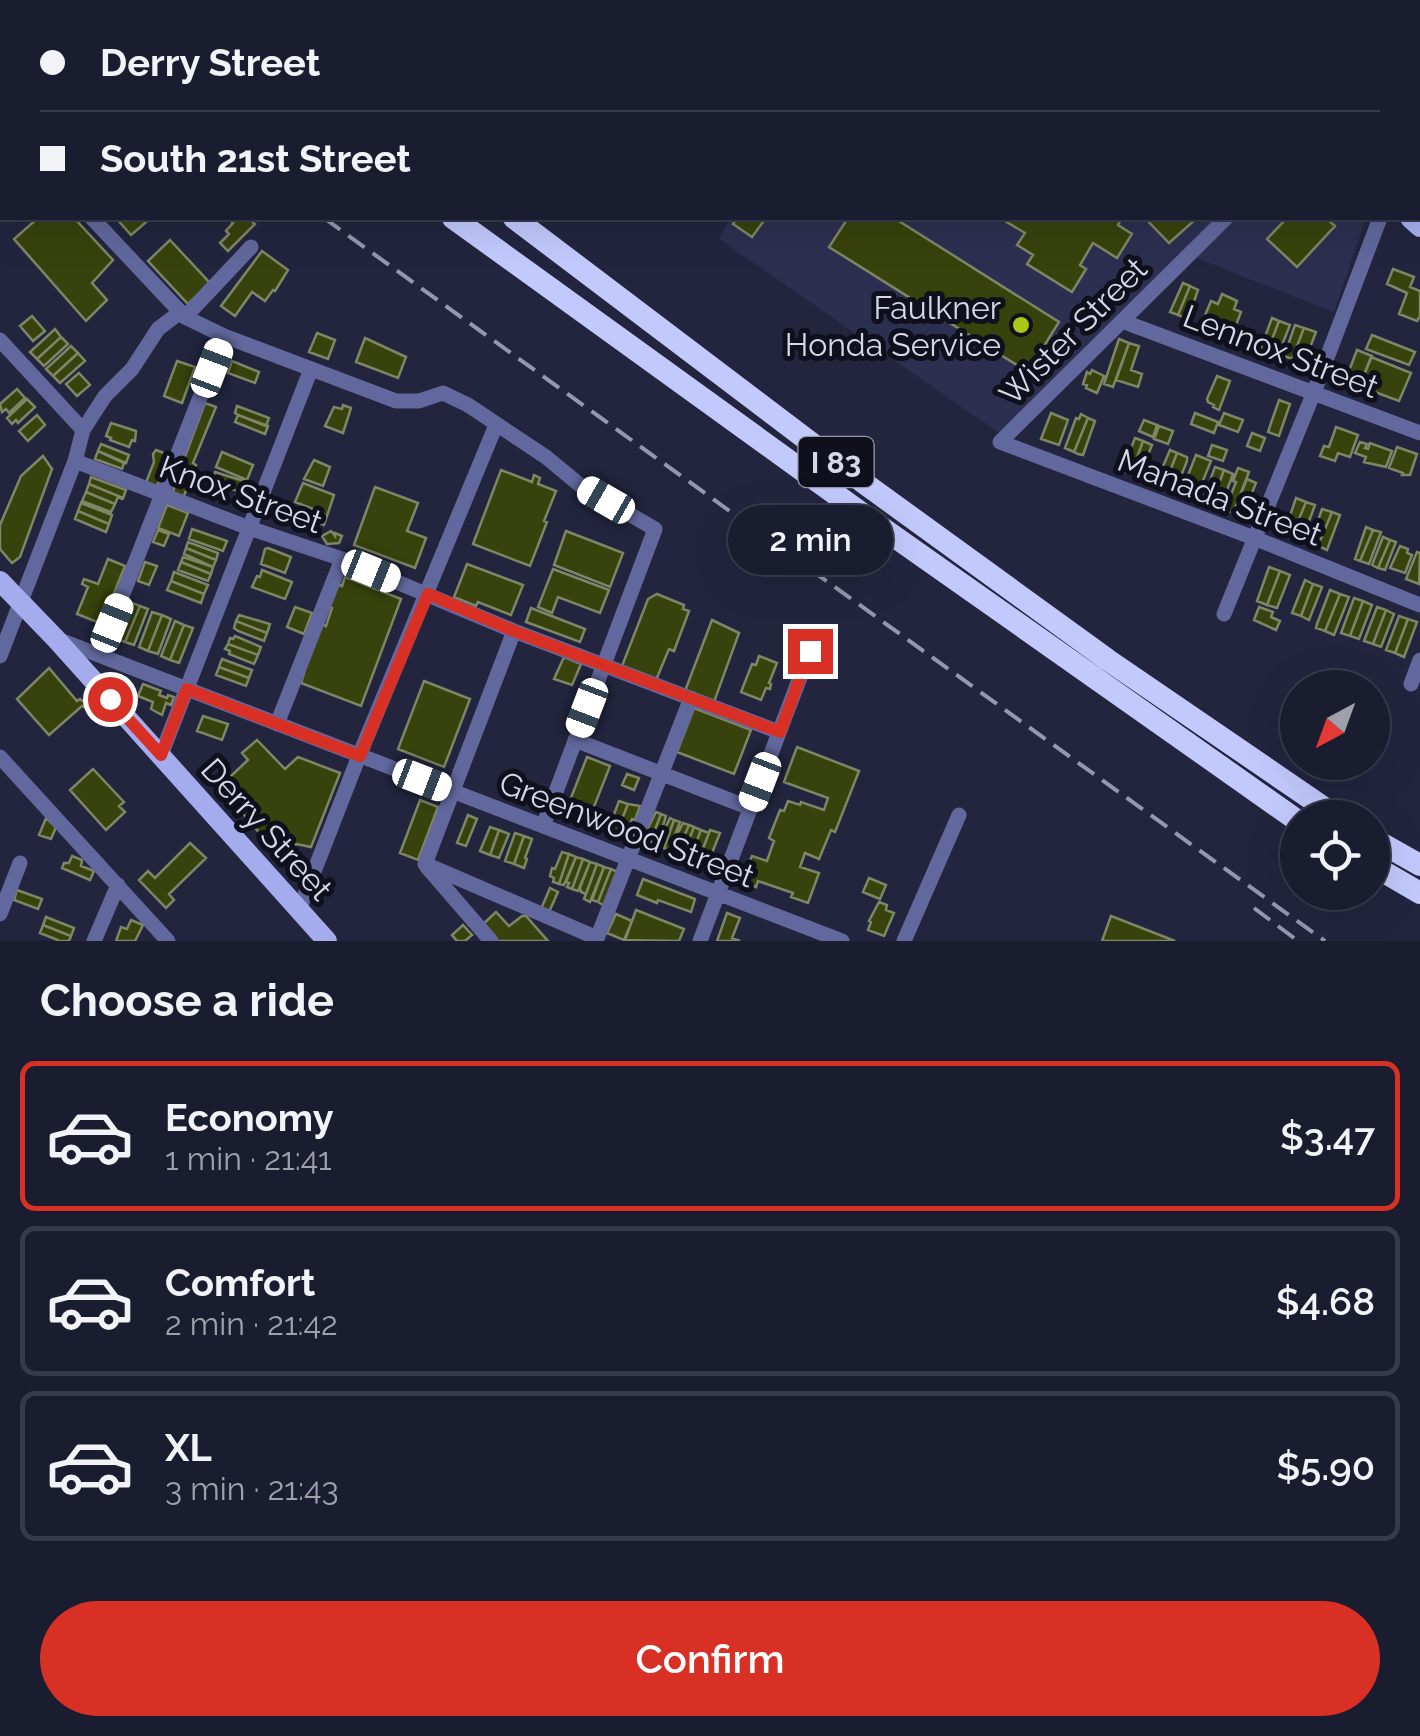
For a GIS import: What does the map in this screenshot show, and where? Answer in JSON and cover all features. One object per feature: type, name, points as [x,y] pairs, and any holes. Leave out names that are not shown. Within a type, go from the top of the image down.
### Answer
[{"type":"highway","name":"I 83","points":[[456,220],[973,593],[1280,808]]},
{"type":"highway","name":"I 83","points":[[517,220],[864,484],[1108,660],[1313,800]]},
{"type":"highway","points":[[1390,848],[1420,864]]},
{"type":"highway","points":[[1390,876],[1420,893]]},
{"type":"main road","name":"Derry Street","points":[[0,581],[327,941]]},
{"type":"street","points":[[94,220],[182,315],[224,336],[396,401],[418,401],[443,393],[468,405],[546,457],[581,486],[655,529],[542,826]]},
{"type":"street","name":"Wister Street","points":[[1000,442],[1224,220]]},
{"type":"street","points":[[1224,614],[1379,220]]},
{"type":"street","points":[[0,656],[83,430],[158,330],[182,315],[251,247]]},
{"type":"street","name":"Lennox Street","points":[[1122,321],[1420,433]]},
{"type":"street","points":[[99,656],[224,336]]},
{"type":"street","points":[[0,340],[83,430]]},
{"type":"street","points":[[161,755],[312,370]]},
{"type":"street","points":[[299,910],[496,425]]},
{"type":"street","name":"Manada Street","points":[[1000,442],[1420,604]]},
{"type":"street","name":"Knox Street","points":[[74,461],[342,559],[514,631],[780,732]]},
{"type":"street","points":[[277,724],[342,559]]},
{"type":"street","points":[[424,864],[514,631]]},
{"type":"street","name":"Greenwood Street","points":[[56,639],[718,893],[799,933],[842,941]]},
{"type":"street","points":[[700,941],[810,651]]},
{"type":"street","points":[[1410,684],[1420,660]]},
{"type":"street","points":[[424,864],[596,939],[691,698]]},
{"type":"street","points":[[575,740],[750,808]]},
{"type":"street","points":[[0,757],[168,941]]},
{"type":"street","points":[[904,941],[959,815]]},
{"type":"street","points":[[0,914],[20,863]]},
{"type":"street","points":[[424,864],[491,941]]},
{"type":"street","points":[[94,941],[118,885]]},
{"type":"shaded area","points":[[729,220],[1365,220],[1334,312],[1181,252],[1002,435],[719,239]]},
{"type":"building","points":[[36,220],[76,220],[113,260],[92,283],[107,300],[86,321],[14,239]]},
{"type":"building","points":[[118,220],[149,220],[131,235]]},
{"type":"building","points":[[229,220],[250,220],[255,224],[228,251],[220,243],[233,223]]},
{"type":"building","points":[[736,220],[765,220],[752,237],[733,224]]},
{"type":"building","points":[[847,220],[897,220],[1059,322],[1028,372],[829,247]]},
{"type":"building","points":[[1003,220],[1121,220],[1118,225],[1132,234],[1117,258],[1093,243],[1080,265],[1086,269],[1072,292],[1027,264],[1033,255],[1017,245],[1025,233]]},
{"type":"building","points":[[1147,220],[1195,220],[1169,243]]},
{"type":"building","points":[[1285,220],[1328,220],[1335,226],[1297,267],[1267,239]]},
{"type":"building","points":[[170,240],[210,283],[188,304],[148,261]]},
{"type":"building","points":[[262,251],[288,270],[265,301],[252,292],[235,316],[221,306]]},
{"type":"building","points":[[1393,269],[1414,277],[1410,287],[1420,291],[1417,321],[1399,314],[1407,293],[1387,284]]},
{"type":"building","points":[[1183,283],[1190,286],[1178,315],[1170,312]]},
{"type":"building","points":[[1190,286],[1198,290],[1188,319],[1178,315]]},
{"type":"building","points":[[1222,294],[1237,301],[1234,309],[1241,312],[1233,333],[1209,324],[1211,320],[1204,318],[1211,301],[1218,304]]},
{"type":"building","points":[[32,316],[45,331],[33,341],[20,326]]},
{"type":"building","points":[[1272,318],[1279,321],[1266,355],[1259,353]]},
{"type":"building","points":[[1279,321],[1290,325],[1276,360],[1266,355]]},
{"type":"building","points":[[1295,325],[1304,328],[1292,359],[1284,356]]},
{"type":"building","points":[[1304,328],[1316,332],[1304,363],[1292,359]]},
{"type":"building","points":[[55,329],[61,337],[37,359],[30,352]]},
{"type":"building","points":[[317,333],[335,340],[328,359],[309,352]]},
{"type":"building","points":[[1372,335],[1415,352],[1409,365],[1366,349]]},
{"type":"building","points":[[61,337],[68,344],[44,366],[37,359]]},
{"type":"building","points":[[365,338],[406,357],[398,378],[356,362]]},
{"type":"building","points":[[1119,339],[1129,343],[1113,387],[1104,384]]},
{"type":"building","points":[[1129,343],[1139,346],[1131,370],[1142,374],[1138,387],[1116,380]]},
{"type":"building","points":[[71,346],[78,353],[53,376],[46,369]]},
{"type":"building","points":[[1357,350],[1372,356],[1358,390],[1344,384]]},
{"type":"building","points":[[78,353],[85,361],[60,383],[53,376]]},
{"type":"building","points":[[1371,357],[1411,373],[1399,401],[1372,391],[1374,386],[1361,382]]},
{"type":"building","points":[[177,361],[195,367],[182,403],[164,396]]},
{"type":"building","points":[[232,361],[259,372],[255,383],[228,373]]},
{"type":"building","points":[[1092,370],[1104,376],[1097,393],[1083,384],[1087,372]]},
{"type":"building","points":[[79,373],[90,385],[77,396],[66,384]]},
{"type":"building","points":[[1217,376],[1230,381],[1219,410],[1207,399]]},
{"type":"building","points":[[17,389],[25,398],[9,413],[6,409],[2,412],[0,404]]},
{"type":"building","points":[[27,399],[35,407],[12,424],[7,418]]},
{"type":"building","points":[[1279,400],[1290,404],[1279,436],[1268,432]]},
{"type":"building","points":[[205,403],[216,407],[193,463],[196,465],[192,475],[180,470]]},
{"type":"building","points":[[343,405],[351,408],[343,433],[325,426],[334,407],[342,409]]},
{"type":"building","points":[[237,406],[269,418],[266,426],[235,413]]},
{"type":"building","points":[[1051,413],[1068,420],[1059,445],[1041,439]]},
{"type":"building","points":[[1195,413],[1218,422],[1214,433],[1191,424]]},
{"type":"building","points":[[1224,413],[1243,420],[1238,432],[1219,425]]},
{"type":"building","points":[[1081,414],[1088,418],[1074,452],[1065,448]]},
{"type":"building","points":[[37,415],[45,425],[28,441],[19,431]]},
{"type":"building","points":[[238,415],[268,426],[265,434],[235,422]]},
{"type":"building","points":[[1088,418],[1095,421],[1083,455],[1078,454],[1074,452]]},
{"type":"building","points":[[1144,420],[1157,425],[1153,437],[1139,431]]},
{"type":"building","points":[[111,423],[136,431],[135,441],[129,447],[106,436]]},
{"type":"building","points":[[1159,426],[1173,431],[1168,444],[1154,439]]},
{"type":"building","points":[[1336,427],[1358,435],[1350,457],[1338,453],[1335,461],[1320,456],[1324,446],[1329,447]]},
{"type":"building","points":[[1252,433],[1265,438],[1260,451],[1247,446]]},
{"type":"building","points":[[1135,438],[1143,441],[1131,474],[1122,471]]},
{"type":"building","points":[[1143,441],[1152,445],[1139,478],[1131,474]]},
{"type":"building","points":[[1360,442],[1367,444],[1368,449],[1370,443],[1392,451],[1386,467],[1364,462],[1366,457],[1355,453]]},
{"type":"building","points":[[101,444],[129,455],[126,463],[98,451]]},
{"type":"building","points":[[1212,445],[1227,450],[1223,461],[1208,456]]},
{"type":"building","points":[[1397,447],[1417,454],[1410,475],[1389,468]]},
{"type":"building","points":[[156,450],[169,455],[156,489],[145,485]]},
{"type":"building","points":[[1170,450],[1177,453],[1164,487],[1156,483]]},
{"type":"building","points":[[98,451],[124,463],[122,469],[95,459]]},
{"type":"building","points":[[222,452],[253,465],[247,480],[216,467]]},
{"type":"building","points":[[1177,453],[1187,457],[1187,461],[1175,491],[1164,487]]},
{"type":"building","points":[[1196,455],[1211,461],[1194,498],[1183,494],[1183,488]]},
{"type":"building","points":[[43,456],[52,469],[20,557],[12,563],[0,549],[0,525],[21,476]]},
{"type":"building","points":[[314,460],[330,467],[323,486],[304,479]]},
{"type":"building","points":[[1215,467],[1224,470],[1211,505],[1202,502]]},
{"type":"building","points":[[1238,468],[1249,472],[1233,513],[1225,510]]},
{"type":"building","points":[[501,470],[532,482],[534,475],[540,478],[538,484],[556,491],[530,566],[473,544]]},
{"type":"building","points":[[1224,470],[1233,474],[1220,509],[1211,505]]},
{"type":"building","points":[[180,471],[192,476],[183,498],[172,494]]},
{"type":"building","points":[[215,472],[247,482],[243,493],[212,482]]},
{"type":"building","points":[[91,477],[126,490],[123,498],[89,484]]},
{"type":"building","points":[[1247,479],[1256,483],[1242,517],[1233,513]]},
{"type":"building","points":[[303,483],[334,495],[324,525],[315,522],[318,511],[295,502]]},
{"type":"building","points":[[89,484],[123,498],[118,497],[115,504],[86,492]]},
{"type":"building","points":[[375,487],[418,503],[407,531],[426,538],[415,568],[354,545]]},
{"type":"building","points":[[86,492],[115,504],[111,512],[82,501]]},
{"type":"building","points":[[1296,498],[1306,502],[1292,536],[1284,534],[1287,527],[1282,525]]},
{"type":"building","points":[[1306,502],[1315,505],[1302,540],[1292,536]]},
{"type":"building","points":[[81,503],[112,515],[109,524],[78,511]]},
{"type":"building","points":[[167,505],[188,513],[179,536],[158,528]]},
{"type":"building","points":[[1322,509],[1332,512],[1318,546],[1310,543]]},
{"type":"building","points":[[78,511],[109,524],[106,532],[75,519]]},
{"type":"building","points":[[1332,512],[1340,515],[1327,550],[1318,546]]},
{"type":"building","points":[[1366,527],[1373,530],[1360,561],[1355,559]]},
{"type":"building","points":[[192,529],[227,541],[223,551],[189,539]]},
{"type":"building","points":[[158,530],[169,534],[164,546],[153,542]]},
{"type":"building","points":[[1373,530],[1381,532],[1369,564],[1360,561]]},
{"type":"building","points":[[331,531],[342,536],[339,543],[327,544],[322,536]]},
{"type":"building","points":[[566,531],[623,553],[610,587],[554,565]]},
{"type":"building","points":[[1383,537],[1390,540],[1378,568],[1372,565]]},
{"type":"building","points":[[1390,540],[1396,542],[1385,570],[1378,568]]},
{"type":"building","points":[[188,542],[218,553],[216,560],[186,548]]},
{"type":"building","points":[[1400,546],[1412,555],[1405,573],[1390,568]]},
{"type":"building","points":[[186,548],[216,560],[213,567],[184,554]]},
{"type":"building","points":[[268,548],[291,557],[285,573],[261,564]]},
{"type":"building","points":[[1417,552],[1420,553],[1419,584],[1406,579]]},
{"type":"building","points":[[183,557],[213,567],[211,574],[181,562]]},
{"type":"building","points":[[108,559],[125,566],[114,593],[116,598],[113,597],[102,624],[77,614],[88,587],[82,584],[84,579],[98,584]]},
{"type":"building","points":[[145,562],[157,566],[149,585],[138,581]]},
{"type":"building","points":[[181,562],[211,574],[208,581],[178,570]]},
{"type":"building","points":[[467,564],[523,585],[511,615],[454,597]]},
{"type":"building","points":[[1269,567],[1280,571],[1267,605],[1257,601]]},
{"type":"building","points":[[553,569],[609,590],[600,613],[558,597],[552,613],[538,607]]},
{"type":"building","points":[[262,570],[292,582],[285,599],[252,587]]},
{"type":"building","points":[[1280,571],[1290,575],[1277,608],[1267,605]]},
{"type":"building","points":[[174,572],[208,585],[204,594],[171,581]]},
{"type":"building","points":[[345,577],[401,599],[361,706],[301,683],[319,623],[326,626],[332,608],[328,606],[337,584],[342,586]]},
{"type":"building","points":[[1305,580],[1313,584],[1301,616],[1292,613]]},
{"type":"building","points":[[171,581],[204,594],[201,603],[167,590]]},
{"type":"building","points":[[1313,584],[1322,587],[1309,620],[1301,616]]},
{"type":"building","points":[[1330,590],[1340,594],[1325,631],[1316,628]]},
{"type":"building","points":[[657,594],[689,611],[674,651],[669,649],[656,680],[622,666],[648,599]]},
{"type":"building","points":[[1340,594],[1349,597],[1334,635],[1325,631]]},
{"type":"building","points":[[1354,598],[1363,601],[1350,636],[1341,633]]},
{"type":"building","points":[[1363,601],[1372,605],[1359,639],[1350,636]]},
{"type":"building","points":[[132,603],[140,606],[125,642],[117,639]]},
{"type":"building","points":[[140,606],[148,609],[134,645],[125,642]]},
{"type":"building","points":[[295,607],[312,613],[304,634],[287,627]]},
{"type":"building","points":[[1259,607],[1273,612],[1271,617],[1280,621],[1276,630],[1254,620]]},
{"type":"building","points":[[1377,607],[1386,610],[1373,644],[1364,641]]},
{"type":"building","points":[[531,608],[585,629],[580,642],[526,622]]},
{"type":"building","points":[[1386,610],[1394,614],[1381,647],[1373,644]]},
{"type":"building","points":[[152,612],[162,615],[148,651],[139,647]]},
{"type":"building","points":[[162,615],[171,619],[158,654],[148,651]]},
{"type":"building","points":[[239,615],[270,624],[267,633],[236,621]]},
{"type":"building","points":[[1399,616],[1408,619],[1395,653],[1386,650]]},
{"type":"building","points":[[1408,619],[1417,622],[1404,657],[1395,653]]},
{"type":"building","points":[[712,620],[739,633],[714,702],[685,691]]},
{"type":"building","points":[[175,621],[184,625],[170,660],[161,656]]},
{"type":"building","points":[[236,621],[267,633],[264,641],[238,631],[234,628]]},
{"type":"building","points":[[184,625],[193,628],[179,663],[170,660]]},
{"type":"building","points":[[235,636],[261,647],[258,655],[228,644]]},
{"type":"building","points":[[228,644],[258,655],[254,664],[229,654],[225,649]]},
{"type":"building","points":[[759,656],[777,663],[770,689],[766,688],[761,700],[741,692]]},
{"type":"building","points":[[564,657],[581,664],[572,685],[554,679]]},
{"type":"building","points":[[222,659],[252,670],[249,678],[219,667]]},
{"type":"building","points":[[219,667],[249,678],[246,686],[216,675]]},
{"type":"building","points":[[49,668],[77,701],[85,703],[49,735],[17,699]]},
{"type":"building","points":[[424,681],[470,699],[444,767],[398,749]]},
{"type":"building","points":[[143,684],[161,691],[159,695],[174,697],[171,705],[166,703],[162,715],[151,709],[153,702],[138,696]]},
{"type":"building","points":[[694,708],[751,730],[734,774],[677,752]]},
{"type":"building","points":[[203,716],[228,724],[222,740],[197,731]]},
{"type":"building","points":[[257,740],[285,769],[298,757],[340,773],[311,847],[296,844],[284,858],[217,789],[248,760],[242,753]]},
{"type":"building","points":[[797,747],[859,771],[835,832],[831,830],[819,859],[805,853],[800,867],[819,873],[808,903],[791,897],[793,893],[758,881],[756,887],[741,881],[752,856],[767,861],[774,841],[769,838],[780,810],[784,811],[788,801],[824,810],[828,798],[784,782]]},
{"type":"building","points":[[587,757],[610,766],[588,822],[565,813]]},
{"type":"building","points":[[93,769],[124,802],[119,806],[125,812],[106,830],[70,790]]},
{"type":"building","points":[[627,774],[639,778],[634,790],[622,785]]},
{"type":"building","points":[[420,800],[438,807],[418,860],[400,853]]},
{"type":"building","points":[[619,801],[628,804],[616,834],[608,830]]},
{"type":"building","points":[[628,804],[640,806],[625,837],[616,834]]},
{"type":"building","points":[[656,812],[661,814],[650,843],[642,840]]},
{"type":"building","points":[[661,814],[666,816],[657,845],[650,843]]},
{"type":"building","points":[[468,815],[477,819],[466,846],[457,843]]},
{"type":"building","points":[[46,818],[56,827],[51,839],[39,835]]},
{"type":"building","points":[[670,818],[674,820],[664,848],[657,845]]},
{"type":"building","points":[[674,820],[680,822],[669,850],[664,848]]},
{"type":"building","points":[[683,823],[689,825],[677,853],[669,850]]},
{"type":"building","points":[[689,825],[694,827],[683,855],[677,853]]},
{"type":"building","points":[[490,827],[499,830],[490,855],[480,851]]},
{"type":"building","points":[[694,827],[701,830],[690,858],[683,855]]},
{"type":"building","points":[[499,830],[509,834],[499,858],[490,855]]},
{"type":"building","points":[[701,830],[709,833],[698,861],[690,858]]},
{"type":"building","points":[[710,830],[720,833],[706,868],[697,865]]},
{"type":"building","points":[[515,833],[524,836],[514,864],[505,861]]},
{"type":"building","points":[[524,836],[532,839],[524,868],[514,864]]},
{"type":"building","points":[[190,843],[206,858],[169,894],[174,900],[166,908],[139,880],[148,871],[155,878]]},
{"type":"building","points":[[562,852],[569,854],[559,884],[550,876]]},
{"type":"building","points":[[569,854],[576,857],[564,885],[559,884]]},
{"type":"building","points":[[72,856],[82,860],[81,866],[94,871],[90,880],[62,868]]},
{"type":"building","points":[[576,857],[583,859],[572,889],[566,882]]},
{"type":"building","points":[[583,859],[590,862],[578,891],[572,889]]},
{"type":"building","points":[[590,862],[597,864],[586,894],[580,888]]},
{"type":"building","points":[[597,864],[604,867],[590,902],[584,899]]},
{"type":"building","points":[[604,867],[611,869],[598,902],[592,900]]},
{"type":"building","points":[[611,869],[618,872],[605,906],[598,902]]},
{"type":"building","points":[[869,878],[886,885],[880,899],[863,892]]},
{"type":"building","points":[[643,879],[695,899],[691,912],[637,895]]},
{"type":"building","points":[[550,888],[558,892],[549,912],[541,909]]},
{"type":"building","points":[[17,890],[42,899],[38,909],[14,900]]},
{"type":"building","points":[[879,902],[894,913],[884,936],[868,930]]},
{"type":"building","points":[[636,910],[684,929],[679,941],[625,940]]},
{"type":"building","points":[[496,912],[509,926],[526,916],[548,941],[497,941],[482,925]]},
{"type":"building","points":[[727,913],[740,918],[732,938],[740,941],[717,941]]},
{"type":"building","points":[[616,914],[632,921],[624,940],[607,933]]},
{"type":"building","points":[[1111,916],[1175,941],[1102,941]]},
{"type":"building","points":[[46,917],[74,928],[71,936],[43,925]]},
{"type":"building","points":[[131,920],[143,925],[135,941],[116,941],[121,927],[127,929]]},
{"type":"building","points":[[43,925],[71,936],[69,941],[40,933]]},
{"type":"building","points":[[463,925],[472,935],[457,941],[452,935]]},
{"type":"railway","points":[[327,220],[1325,941]]},
{"type":"railway","points":[[1254,908],[1298,941]]},
{"type":"place","name":"Faulkner Honda Service","points":[[1021,325]]},
{"type":"route","points":[[110,699],[161,755],[187,689],[360,756],[428,594],[514,631],[780,732],[810,651]]}]
